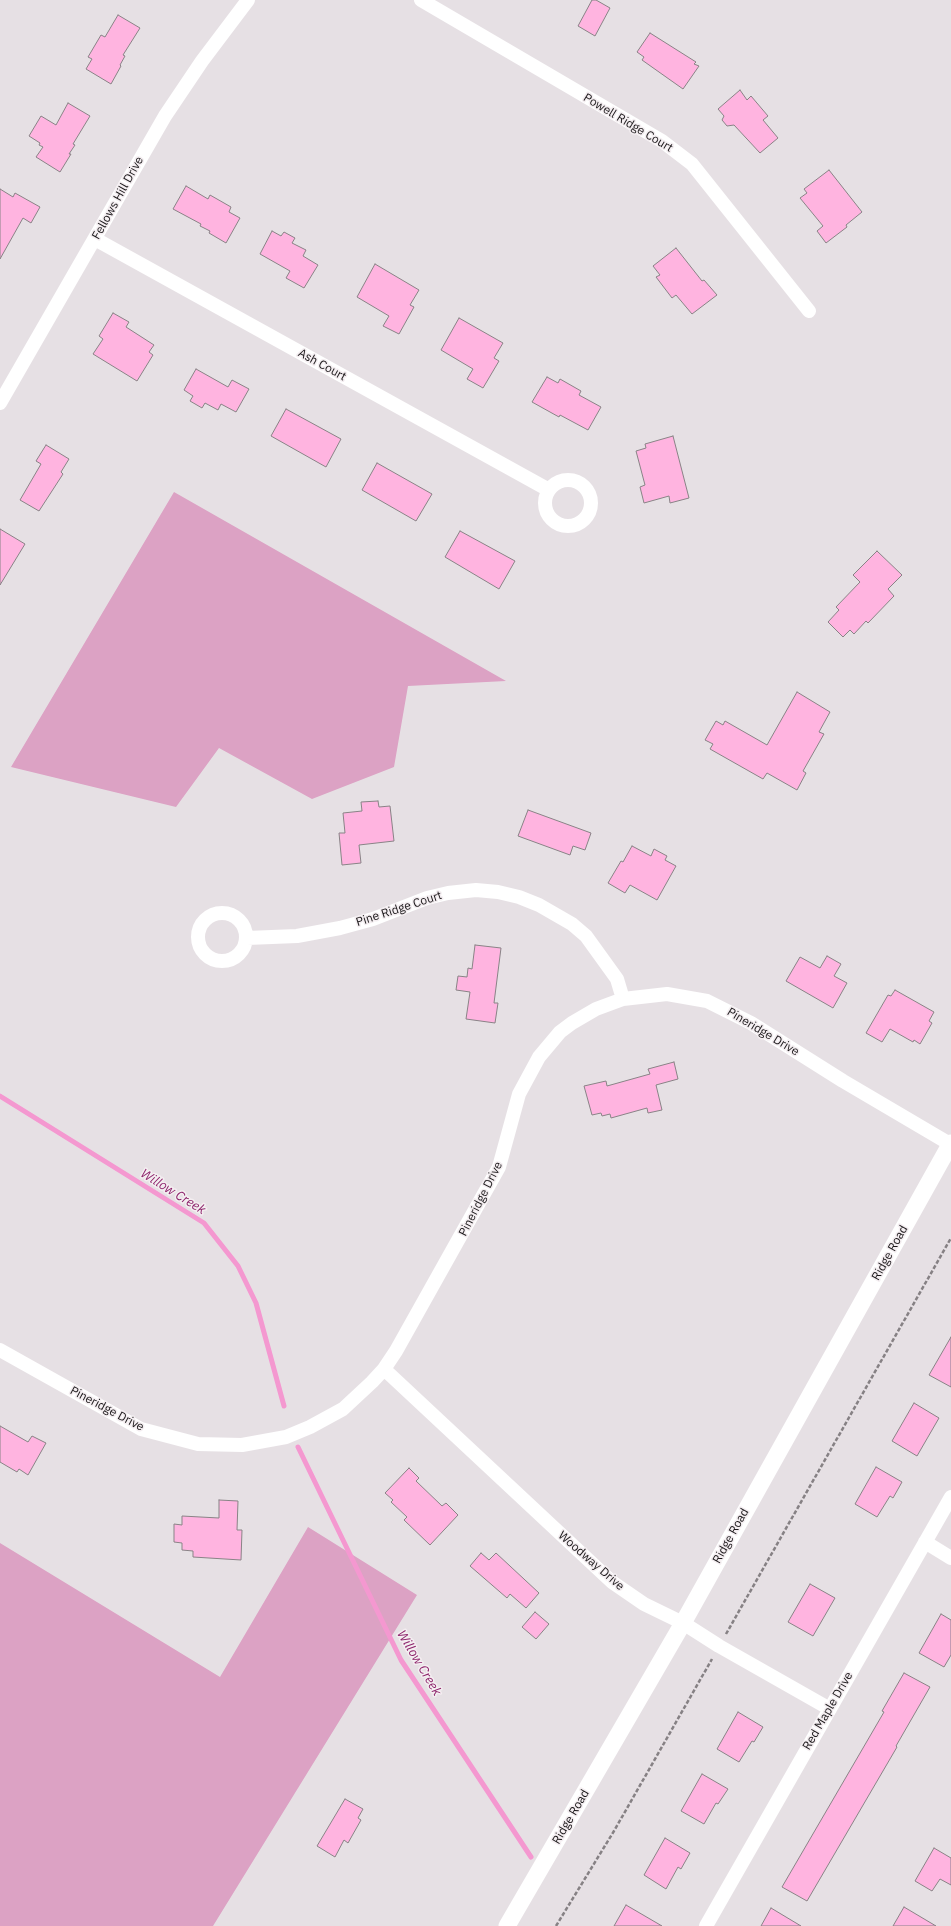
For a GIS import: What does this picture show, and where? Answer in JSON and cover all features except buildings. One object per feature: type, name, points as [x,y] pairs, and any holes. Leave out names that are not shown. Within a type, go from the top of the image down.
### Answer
[{"type":"street","name":"Fellows Hill Drive","points":[[0,403],[165,116],[202,60],[248,0]]},
{"type":"street","name":"Powell Ridge Court","points":[[421,0],[662,140],[692,164],[809,311]]},
{"type":"street","name":"Ash Court","points":[[95,239],[548,490]]},
{"type":"street","name":"Pine Ridge Court","points":[[246,938],[297,936],[340,928],[373,919],[427,898],[448,893],[476,890],[498,892],[519,897],[539,905],[562,918],[586,936],[617,979],[623,999]]},
{"type":"street","name":"Pineridge Drive","points":[[0,1350],[141,1429],[198,1444],[242,1445],[286,1437],[310,1427],[343,1409],[384,1369],[451,1255],[499,1167],[518,1094],[539,1057],[560,1032],[572,1023],[596,1009],[623,999],[667,994],[707,1001],[751,1023],[842,1081],[951,1144]]},
{"type":"street","name":"Ridge Road","points":[[507,1926],[683,1623],[951,1144]]},
{"type":"street","name":"Woodway Drive","points":[[384,1369],[612,1582],[644,1604],[683,1623],[719,1646],[830,1709]]},
{"type":"street","name":"Red Maple Drive","points":[[706,1926],[951,1497]]},
{"type":"street","points":[[925,1542],[951,1558]]},
{"type":"path","points":[[556,1926],[614,1831],[951,1238]]},
{"type":"shaded area","points":[[174,492],[506,681],[408,686],[394,767],[312,799],[219,748],[176,807],[11,767]]},
{"type":"shaded area","points":[[308,1527],[417,1595],[213,1926],[0,1926],[0,1543],[220,1677]]},
{"type":"waterway","name":"Willow Creek","points":[[0,1096],[204,1223],[238,1266],[256,1303],[284,1406]]},
{"type":"waterway","name":"Willow Creek","points":[[298,1447],[401,1660],[531,1857]]}]
